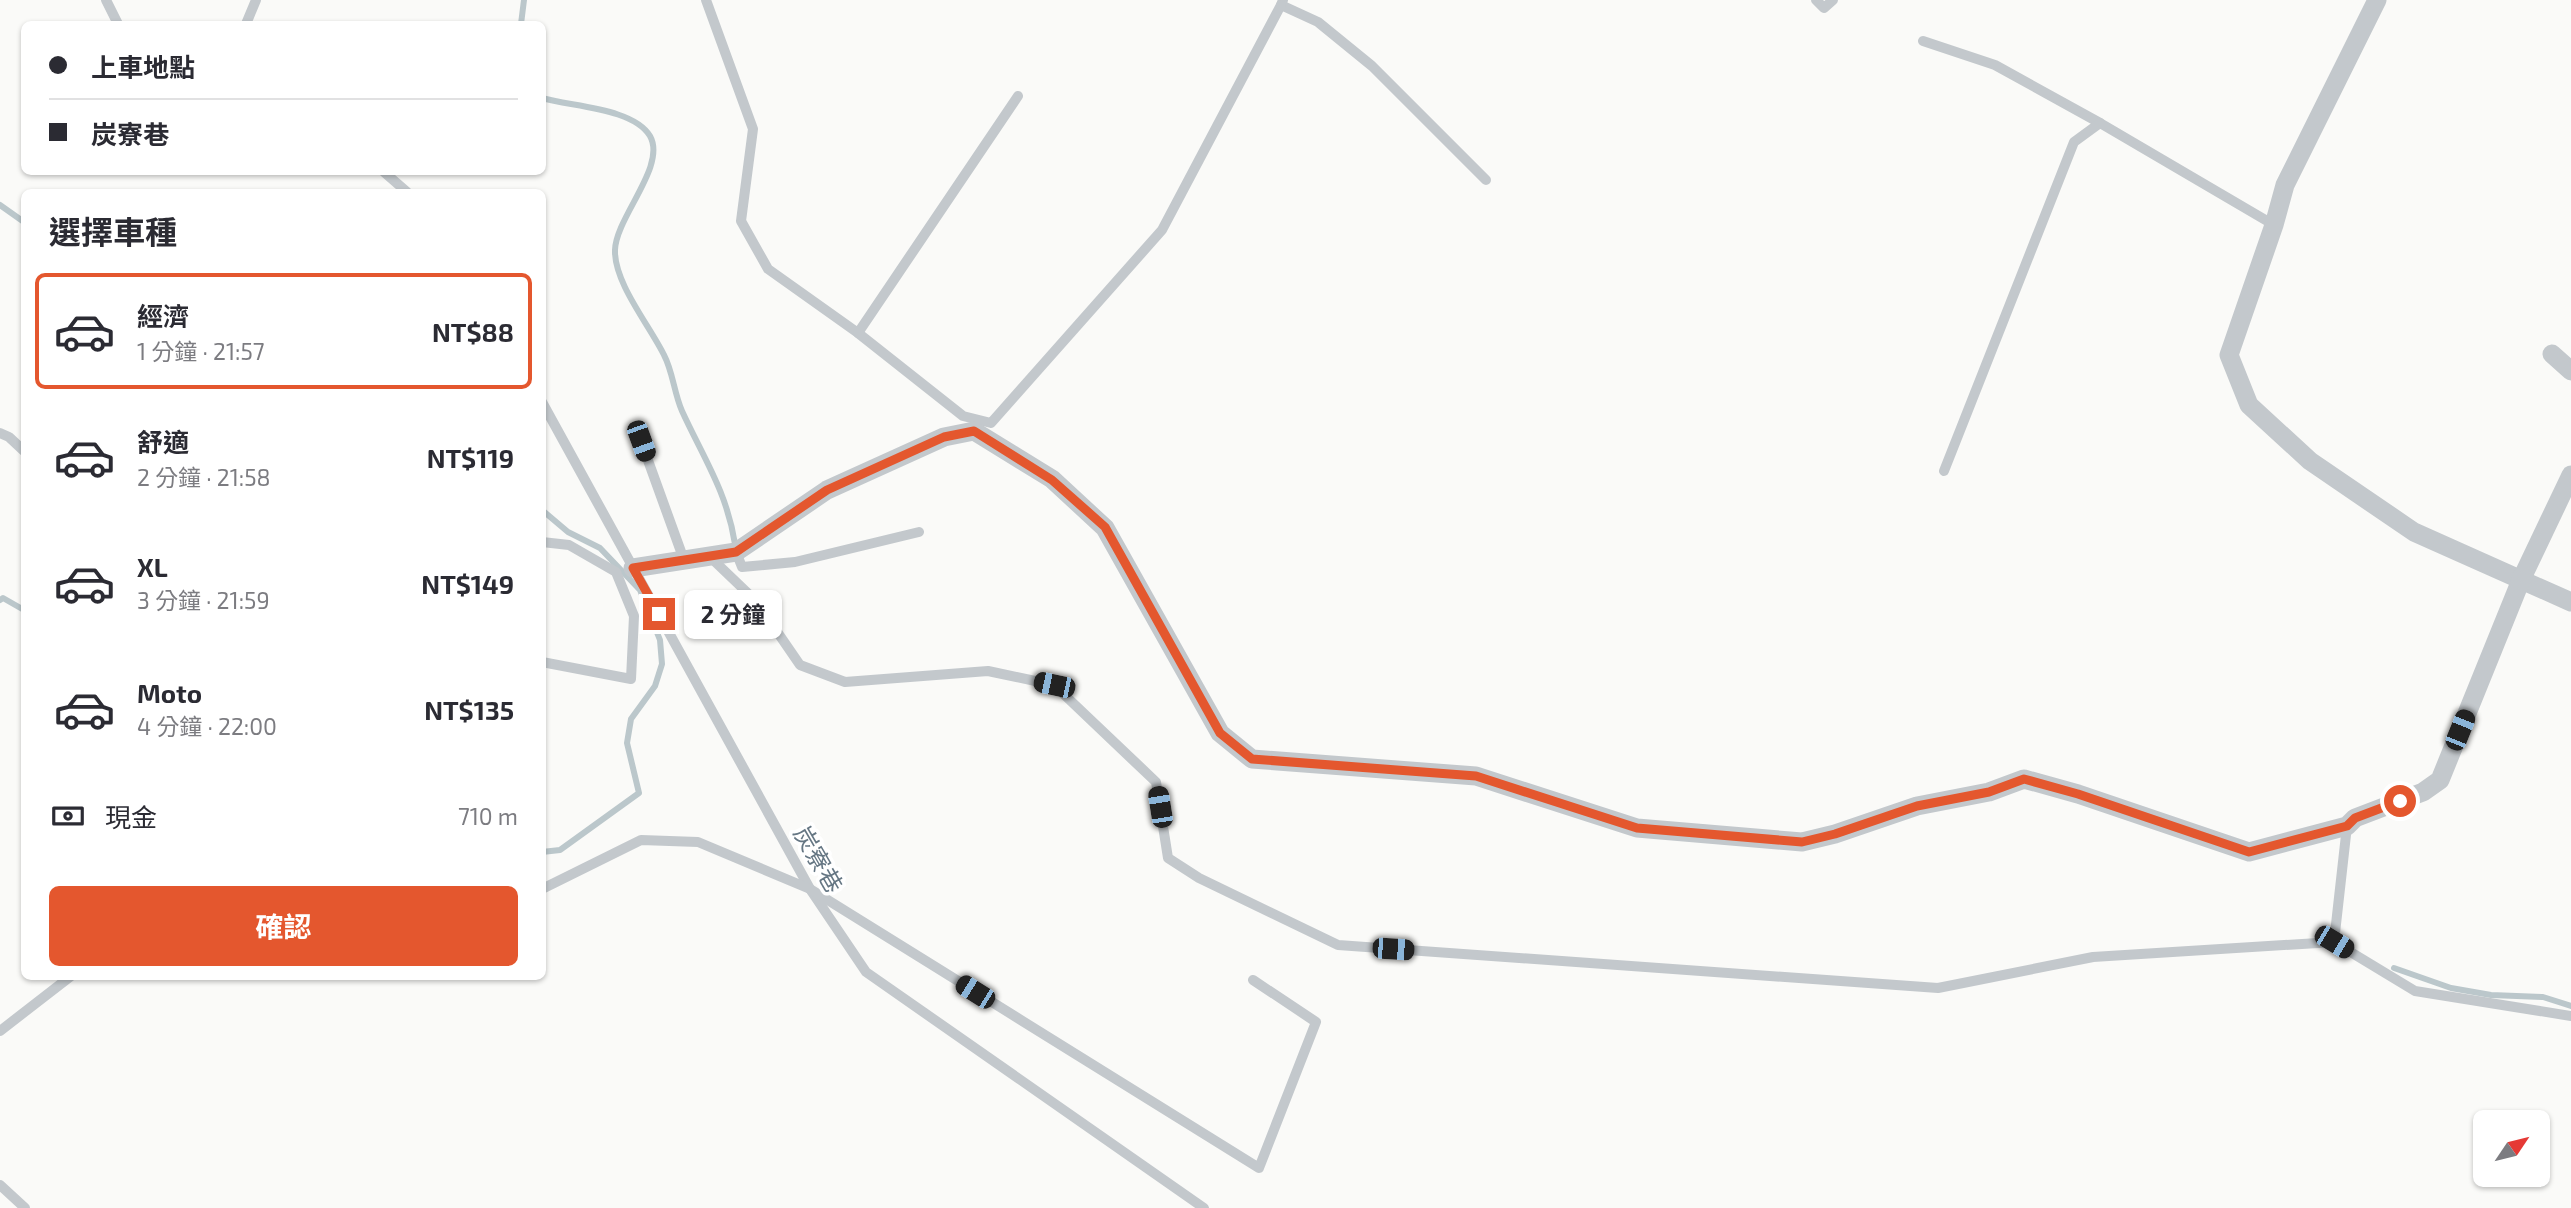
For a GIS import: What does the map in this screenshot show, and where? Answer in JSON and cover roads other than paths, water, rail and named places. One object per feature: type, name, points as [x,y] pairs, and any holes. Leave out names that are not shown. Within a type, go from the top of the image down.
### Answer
[{"type":"street","points":[[2377,0],[2285,185],[2229,355],[2249,405],[2311,461],[2414,532],[2571,602]]},
{"type":"street","points":[[2552,354],[2571,372]]},
{"type":"street","points":[[633,568],[736,552],[827,490],[944,437],[974,431],[1052,480],[1105,527],[1220,733],[1252,759],[1476,776],[1637,828],[1802,842],[1835,834],[1917,806],[1989,792],[2024,779],[2078,794],[2249,852],[2347,826],[2355,818],[2423,792],[2440,780],[2521,580],[2571,475]]},
{"type":"lane","points":[[106,0],[116,21]]},
{"type":"lane","points":[[247,21],[256,0]]},
{"type":"lane","points":[[706,0],[753,129],[741,221],[768,269],[858,333],[963,416],[991,423],[1162,230],[1282,3],[1318,22],[1372,66],[1486,180]]},
{"type":"lane","points":[[1816,0],[1824,8],[1833,0]]},
{"type":"lane","points":[[1923,41],[1995,65],[2274,225]]},
{"type":"lane","points":[[858,333],[1018,96]]},
{"type":"lane","points":[[1944,471],[2074,142],[2100,123]]},
{"type":"lane","points":[[387,175],[404,189]]},
{"type":"lane","name":"炭寮巷","points":[[546,409],[810,889],[866,972],[1204,1208]]},
{"type":"lane","points":[[0,433],[21,448]]},
{"type":"lane","points":[[641,441],[684,560]]},
{"type":"lane","points":[[736,552],[742,567],[795,562],[919,533]]},
{"type":"lane","points":[[546,542],[569,545],[616,572],[634,616],[631,680],[546,663]]},
{"type":"lane","points":[[708,556],[756,601],[800,665],[845,682],[988,671],[1054,685],[1156,782],[1168,858],[1199,878],[1338,945],[1938,988],[2093,957],[2334,942],[2415,991],[2571,1016]]},
{"type":"lane","points":[[2334,942],[2347,826]]},
{"type":"lane","points":[[546,887],[641,840],[698,842],[810,889],[1259,1168],[1316,1021],[1253,980]]},
{"type":"lane","points":[[0,1031],[66,980]]},
{"type":"lane","points":[[0,1185],[25,1208]]},
{"type":"waterway","points":[[521,21],[524,0]]},
{"type":"waterway","points":[[546,99],[617,114],[642,127],[650,136],[652,162],[617,237],[616,263],[626,290],[667,362],[682,411],[720,491],[735,544]]},
{"type":"waterway","points":[[0,205],[21,220]]},
{"type":"waterway","points":[[546,513],[568,532],[600,548],[640,590],[660,640],[662,664],[655,686],[631,719],[627,743],[639,793],[560,850],[546,852]]},
{"type":"waterway","points":[[0,600],[3,598],[21,608]]},
{"type":"waterway","points":[[2394,968],[2451,988],[2491,995],[2543,997],[2571,1006]]}]
